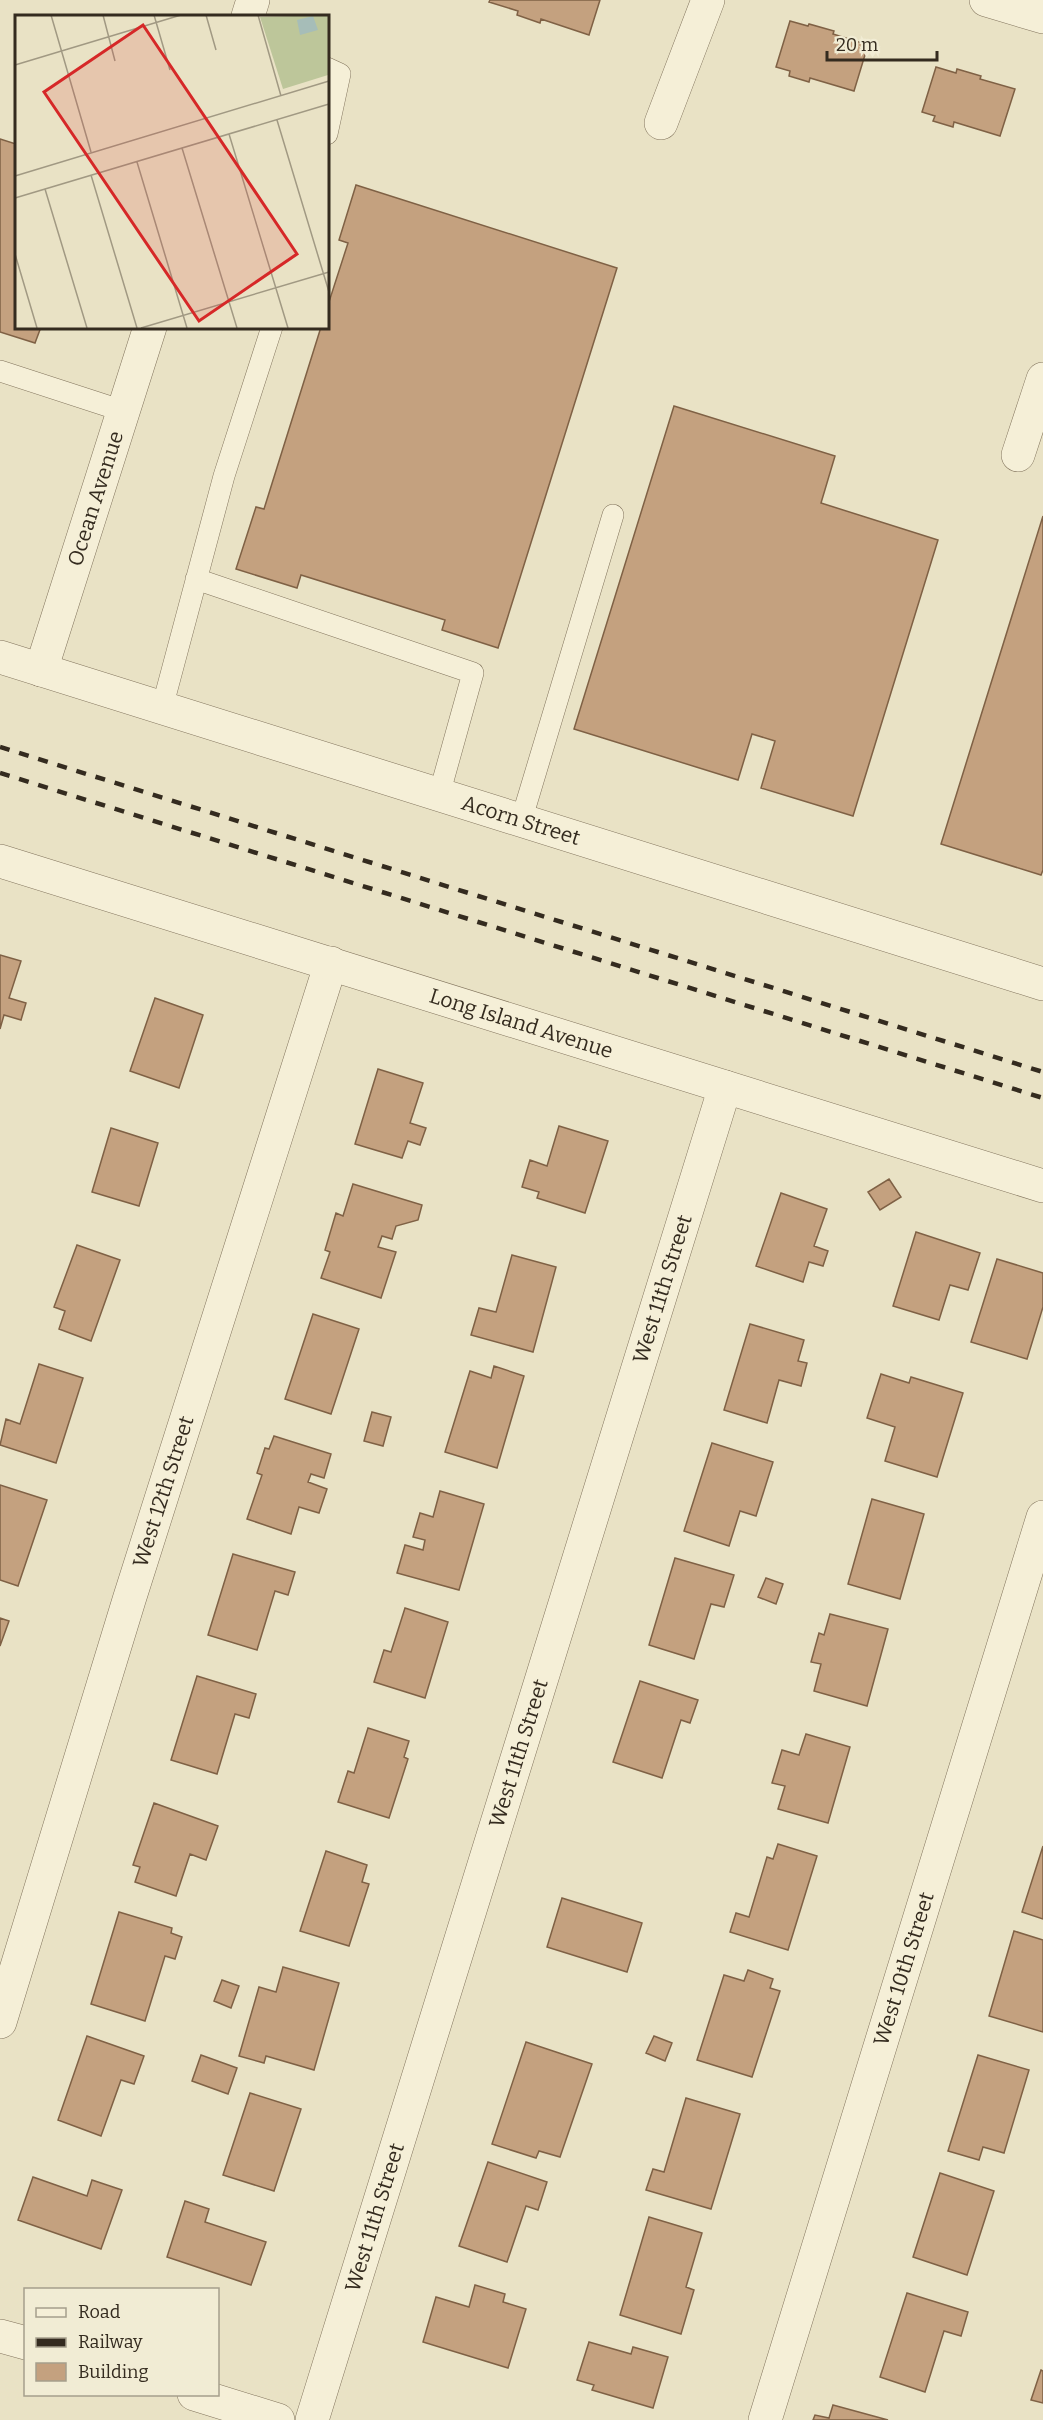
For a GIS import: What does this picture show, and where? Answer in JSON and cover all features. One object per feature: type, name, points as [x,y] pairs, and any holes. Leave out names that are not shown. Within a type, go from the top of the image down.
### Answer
[{"type":"street","points":[[248,15],[253,0]]},
{"type":"street","points":[[661,123],[708,0]]},
{"type":"street","points":[[986,0],[1043,17]]},
{"type":"street","name":"Ocean Avenue","points":[[41,670],[150,328]]},
{"type":"street","points":[[1018,455],[1043,379]]},
{"type":"street","name":"Acorn Street","points":[[0,657],[1043,983]]},
{"type":"street","name":"Long Island Avenue","points":[[0,861],[1043,1186]]},
{"type":"street","name":"West 12th Street","points":[[0,2022],[125,1611],[331,963]]},
{"type":"street","name":"West 11th Street","points":[[312,2420],[725,1087]]},
{"type":"street","name":"West 10th Street","points":[[765,2420],[1043,1517]]},
{"type":"street","points":[[0,2336],[24,2342]]},
{"type":"street","points":[[200,2396],[278,2420]]},
{"type":"lane","points":[[328,68],[340,74],[328,129]]},
{"type":"lane","points":[[162,708],[224,476],[272,328]]},
{"type":"lane","points":[[0,371],[123,411]]},
{"type":"lane","points":[[521,821],[613,515]]},
{"type":"lane","points":[[196,579],[473,673],[439,795]]},
{"type":"building","points":[[490,0],[600,0],[589,35],[541,19],[540,23],[517,15],[518,11],[489,2]]},
{"type":"building","points":[[790,21],[834,31],[833,34],[868,45],[854,91],[810,78],[809,82],[789,76],[790,71],[776,67]]},
{"type":"building","points":[[936,67],[956,73],[957,69],[981,76],[980,79],[1015,89],[1000,136],[954,122],[953,127],[933,121],[935,116],[922,112]]},
{"type":"building","points":[[0,139],[15,144],[15,328],[41,328],[35,343],[0,332]]},
{"type":"building","points":[[356,185],[617,268],[498,648],[442,630],[445,620],[301,575],[297,588],[236,569],[256,507],[264,509],[321,328],[328,328],[328,305],[348,243],[339,240]]},
{"type":"building","points":[[674,406],[835,456],[821,503],[938,540],[853,816],[761,788],[775,741],[752,734],[738,780],[574,729]]},
{"type":"building","points":[[1043,516],[1043,870],[1041,875],[941,844]]},
{"type":"building","points":[[0,955],[21,961],[9,998],[26,1003],[21,1020],[4,1015],[0,1029]]},
{"type":"building","points":[[155,998],[203,1015],[179,1088],[130,1071]]},
{"type":"building","points":[[378,1069],[423,1083],[410,1123],[426,1128],[420,1145],[408,1141],[402,1158],[355,1144]]},
{"type":"building","points":[[559,1126],[608,1141],[585,1213],[537,1198],[539,1192],[522,1187],[530,1160],[547,1166]]},
{"type":"building","points":[[111,1128],[158,1143],[139,1206],[92,1192]]},
{"type":"building","points":[[889,1179],[901,1197],[880,1210],[868,1192]]},
{"type":"building","points":[[353,1184],[422,1205],[418,1220],[396,1226],[392,1239],[382,1236],[378,1247],[396,1252],[381,1298],[321,1278],[330,1252],[325,1250],[336,1213],[343,1216]]},
{"type":"building","points":[[781,1193],[827,1209],[814,1246],[828,1251],[823,1266],[809,1262],[803,1282],[756,1266]]},
{"type":"building","points":[[916,1232],[980,1253],[968,1290],[950,1285],[939,1320],[893,1306]]},
{"type":"building","points":[[77,1245],[120,1260],[91,1341],[59,1329],[65,1311],[54,1307]]},
{"type":"building","points":[[512,1255],[556,1267],[533,1352],[471,1335],[479,1308],[496,1312]]},
{"type":"building","points":[[997,1259],[1043,1273],[1043,1307],[1027,1359],[971,1342]]},
{"type":"building","points":[[313,1314],[359,1329],[331,1414],[285,1399]]},
{"type":"building","points":[[750,1324],[804,1340],[798,1361],[807,1363],[801,1386],[779,1380],[767,1423],[724,1410]]},
{"type":"building","points":[[39,1364],[83,1378],[56,1463],[0,1445],[6,1419],[20,1424]]},
{"type":"building","points":[[494,1366],[524,1376],[497,1468],[445,1452],[470,1371],[491,1378]]},
{"type":"building","points":[[881,1374],[909,1383],[911,1377],[963,1393],[937,1477],[885,1461],[895,1427],[867,1418]]},
{"type":"building","points":[[372,1412],[391,1417],[383,1446],[364,1441]]},
{"type":"building","points":[[274,1436],[331,1454],[324,1478],[311,1474],[308,1482],[327,1489],[319,1513],[299,1507],[291,1534],[247,1519],[262,1475],[257,1473],[265,1448],[269,1449]]},
{"type":"building","points":[[712,1443],[773,1462],[756,1516],[740,1511],[729,1546],[684,1531]]},
{"type":"building","points":[[0,1485],[47,1500],[18,1586],[0,1580]]},
{"type":"building","points":[[440,1491],[484,1504],[459,1590],[397,1573],[405,1545],[423,1550],[425,1540],[413,1537],[420,1513],[433,1517]]},
{"type":"building","points":[[872,1499],[924,1514],[900,1599],[848,1584]]},
{"type":"building","points":[[233,1554],[295,1572],[288,1595],[275,1591],[257,1650],[208,1635]]},
{"type":"building","points":[[675,1558],[734,1575],[724,1607],[711,1604],[694,1659],[649,1645]]},
{"type":"building","points":[[766,1578],[783,1584],[776,1604],[758,1597]]},
{"type":"building","points":[[405,1608],[448,1622],[425,1698],[374,1682],[384,1650],[391,1652]]},
{"type":"building","points":[[830,1614],[888,1629],[867,1706],[814,1691],[821,1664],[811,1662],[819,1633],[824,1635]]},
{"type":"building","points":[[0,1618],[9,1621],[0,1646]]},
{"type":"building","points":[[197,1676],[256,1694],[249,1718],[235,1714],[217,1774],[171,1760]]},
{"type":"building","points":[[640,1681],[698,1700],[690,1723],[681,1720],[662,1778],[613,1762]]},
{"type":"building","points":[[368,1728],[409,1741],[404,1757],[408,1759],[389,1818],[338,1802],[348,1771],[354,1773]]},
{"type":"building","points":[[806,1734],[850,1747],[828,1823],[778,1809],[785,1786],[772,1783],[782,1750],[799,1755]]},
{"type":"building","points":[[154,1803],[218,1826],[206,1860],[190,1854],[176,1896],[135,1882],[140,1867],[133,1865]]},
{"type":"building","points":[[778,1844],[817,1856],[788,1950],[730,1932],[736,1913],[749,1917],[767,1857],[773,1859]]},
{"type":"building","points":[[1043,1846],[1043,1919],[1022,1912]]},
{"type":"building","points":[[326,1851],[367,1865],[362,1882],[369,1884],[349,1946],[300,1931]]},
{"type":"building","points":[[562,1898],[642,1923],[627,1972],[547,1947]]},
{"type":"building","points":[[119,1912],[172,1928],[171,1933],[182,1937],[175,1959],[165,1956],[145,2021],[91,2004]]},
{"type":"building","points":[[1014,1931],[1043,1940],[1043,2032],[989,2016]]},
{"type":"building","points":[[283,1967],[339,1983],[314,2070],[266,2056],[264,2063],[239,2056],[259,1987],[276,1992]]},
{"type":"building","points":[[748,1970],[773,1979],[770,1988],[780,1991],[752,2077],[697,2060],[724,1975],[744,1981]]},
{"type":"building","points":[[222,1980],[239,1986],[231,2008],[214,2001]]},
{"type":"building","points":[[87,2036],[144,2056],[134,2084],[121,2080],[101,2136],[58,2120]]},
{"type":"building","points":[[654,2036],[672,2043],[665,2061],[646,2053]]},
{"type":"building","points":[[526,2042],[592,2064],[560,2157],[539,2151],[536,2158],[492,2144]]},
{"type":"building","points":[[201,2055],[237,2068],[228,2094],[192,2081]]},
{"type":"building","points":[[978,2055],[1029,2070],[1004,2153],[983,2147],[979,2160],[948,2151]]},
{"type":"building","points":[[250,2093],[301,2109],[274,2191],[223,2175]]},
{"type":"building","points":[[686,2098],[740,2114],[711,2209],[646,2190],[653,2169],[664,2172]]},
{"type":"building","points":[[488,2162],[547,2182],[538,2210],[526,2206],[507,2262],[459,2246]]},
{"type":"building","points":[[940,2173],[994,2191],[967,2275],[913,2257]]},
{"type":"building","points":[[33,2177],[87,2196],[92,2180],[122,2190],[101,2249],[18,2220]]},
{"type":"building","points":[[185,2201],[209,2209],[205,2222],[266,2242],[251,2285],[167,2257]]},
{"type":"building","points":[[649,2217],[702,2233],[686,2287],[694,2290],[681,2334],[620,2315]]},
{"type":"building","points":[[475,2285],[505,2294],[503,2302],[526,2309],[508,2368],[423,2342],[436,2297],[469,2307]]},
{"type":"building","points":[[907,2293],[968,2312],[961,2336],[944,2331],[925,2392],[880,2377]]},
{"type":"building","points":[[589,2342],[631,2354],[633,2347],[668,2357],[653,2408],[592,2390],[594,2385],[577,2380]]},
{"type":"building","points":[[1041,2370],[1043,2371],[1043,2403],[1031,2400]]},
{"type":"building","points":[[833,2405],[888,2420],[813,2420],[815,2415],[829,2418]]},
{"type":"railway","points":[[0,747],[1043,1072]]},
{"type":"railway","points":[[0,773],[1043,1098]]}]
